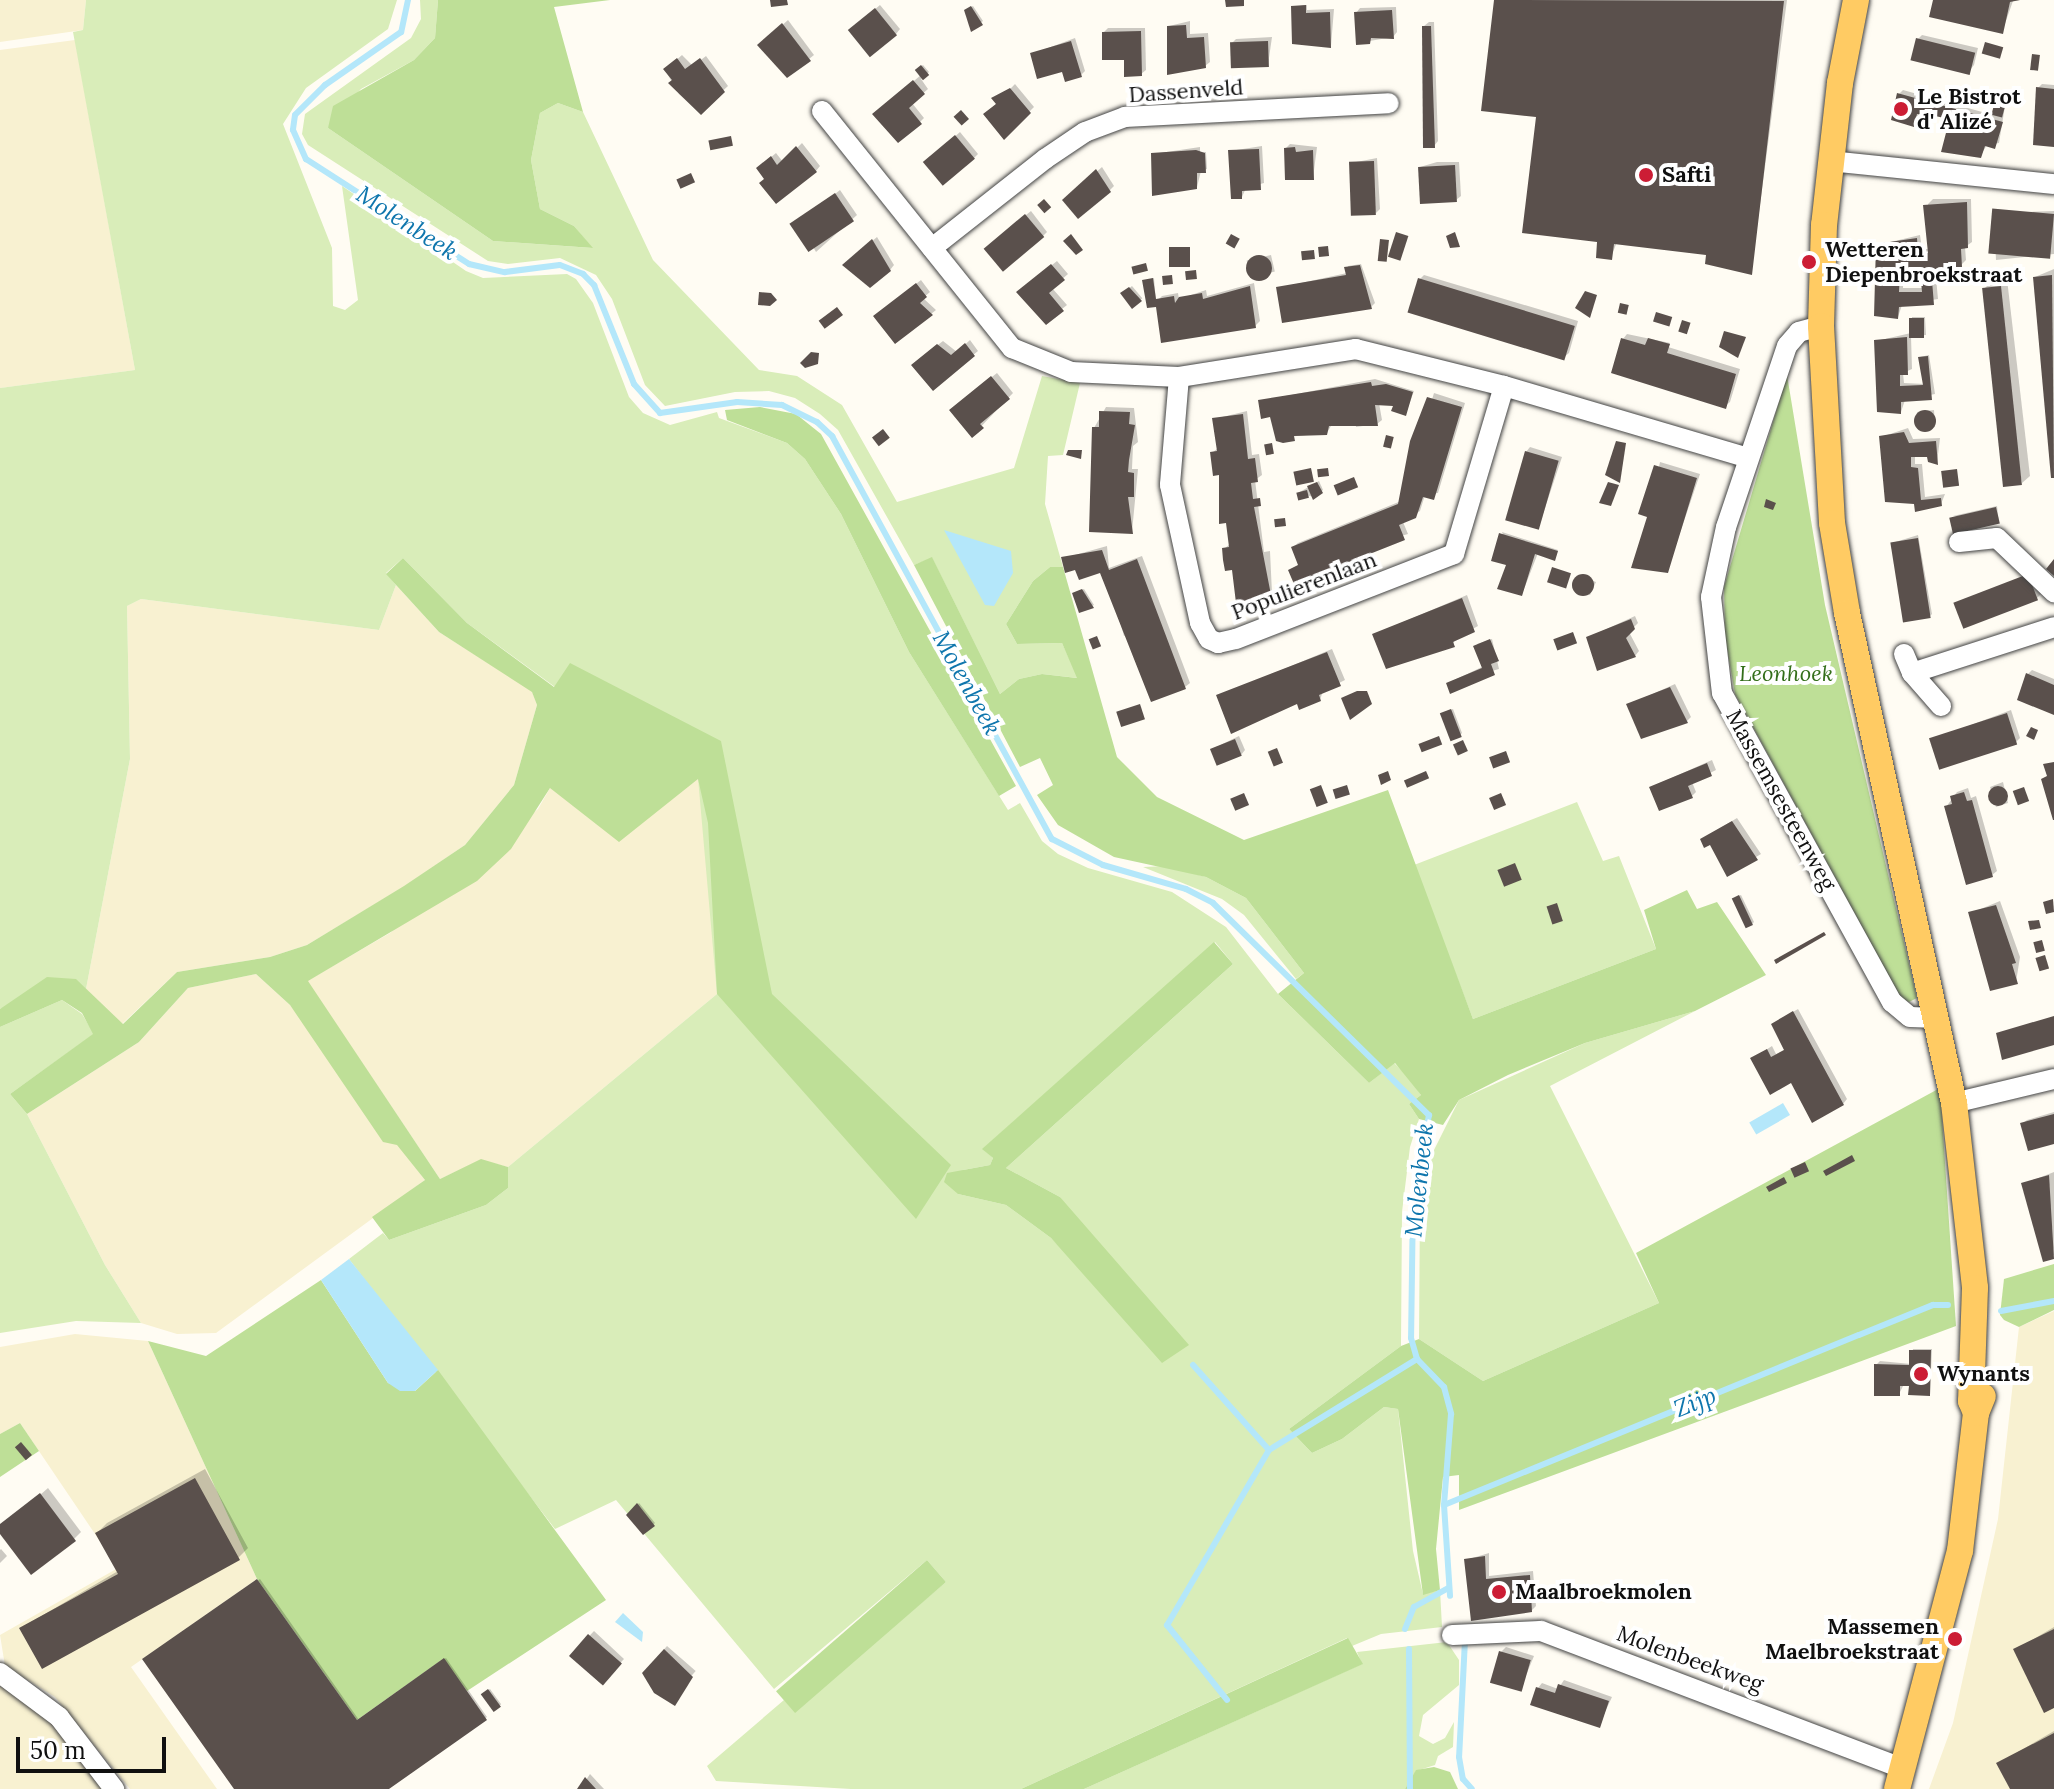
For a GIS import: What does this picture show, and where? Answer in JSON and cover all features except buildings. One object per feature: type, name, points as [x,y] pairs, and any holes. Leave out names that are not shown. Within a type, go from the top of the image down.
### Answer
[{"type":"main road","points":[[1853,0],[1830,161],[1821,326],[1840,582],[1954,1103],[1966,1175],[1976,1327],[1971,1401],[1976,1413],[1960,1551],[1900,1779]]},
{"type":"street","name":"Dassenveld","points":[[932,248],[1045,159],[1085,132],[1125,117],[1389,103]]},
{"type":"street","points":[[822,111],[1012,348],[1036,362],[1071,372],[1179,377],[1356,349],[1504,386],[1746,457]]},
{"type":"street","points":[[1830,161],[2054,184]]},
{"type":"street","name":"Massemsesteenweg","points":[[1821,326],[1799,332],[1787,346],[1746,457],[1711,597],[1722,693],[1892,1002],[1910,1017],[1937,1018]]},
{"type":"street","name":"Populierenlaan","points":[[1179,377],[1170,485],[1200,623],[1218,643],[1454,554],[1504,386]]},
{"type":"street","points":[[1959,542],[1997,538],[2054,592]]},
{"type":"street","points":[[1941,706],[1908,664],[2054,627]]},
{"type":"street","points":[[1954,1103],[2054,1079]]},
{"type":"street","name":"Molenbeekweg","points":[[1452,1635],[1541,1631],[1900,1779]]},
{"type":"street","points":[[0,1673],[59,1717],[114,1789]]},
{"type":"shaded area","points":[[0,0],[86,0],[83,30],[0,42]]},
{"type":"shaded area","points":[[75,40],[135,370],[0,388],[0,50]]},
{"type":"shaded area","points":[[396,585],[439,632],[532,691],[537,705],[514,785],[465,845],[405,886],[307,945],[270,957],[177,972],[122,1024],[86,989],[130,759],[127,606],[141,599],[379,630]]},
{"type":"shaded area","points":[[698,778],[708,823],[717,994],[508,1167],[481,1160],[440,1179],[307,981],[390,933],[538,809],[550,788]]},
{"type":"shaded area","points":[[256,974],[290,1005],[425,1180],[216,1333],[177,1334],[141,1323],[105,1265],[27,1114],[139,1042],[188,988]]},
{"type":"shaded area","points":[[2054,1311],[2054,1789],[1929,1789],[1953,1723],[1998,1519],[2019,1327]]},
{"type":"shaded area","points":[[75,1334],[148,1341],[257,1579],[131,1667],[217,1789],[130,1789],[55,1697],[5,1666],[0,1635],[118,1568],[20,1423],[0,1434],[0,1347]]},
{"type":"shaded area","points":[[0,1680],[59,1728],[105,1789],[0,1789]]},
{"type":"green space","points":[[86,0],[397,0],[388,29],[306,88],[283,124],[332,248],[333,306],[345,310],[358,300],[342,186],[466,271],[483,278],[567,274],[576,279],[593,303],[629,397],[643,413],[670,425],[717,412],[719,418],[787,443],[805,459],[841,514],[909,652],[1008,810],[1020,803],[1042,841],[1058,854],[1088,868],[1172,892],[1226,927],[1278,994],[1369,1083],[1394,1063],[1409,1077],[1421,1095],[1409,1104],[1419,1119],[1410,1147],[1402,1212],[1401,1346],[1289,1429],[1312,1453],[1342,1439],[1384,1407],[1398,1409],[1413,1551],[1423,1594],[1440,1590],[1442,1627],[1381,1634],[1352,1646],[1347,1638],[1021,1789],[851,1789],[716,1781],[707,1766],[784,1700],[794,1710],[946,1582],[927,1560],[774,1689],[616,1500],[555,1529],[349,1259],[383,1233],[389,1240],[486,1205],[508,1188],[508,1167],[717,994],[698,778],[555,687],[467,623],[403,558],[386,573],[396,585],[379,630],[141,599],[127,606],[130,759],[86,989],[75,979],[0,1009],[0,388],[135,370],[73,32],[83,30]],"holes":[[[1215,942],[1233,964],[1006,1168],[1060,1197],[1095,1283],[1051,1238],[1006,1205],[958,1194],[963,1170],[990,1165],[993,1158],[983,1149]]]},
{"type":"green space","points":[[420,0],[438,0],[435,38],[414,60],[361,89],[328,128],[493,241],[592,248],[574,226],[540,209],[531,160],[540,113],[558,103],[583,112],[653,260],[759,370],[797,376],[842,405],[897,502],[1014,468],[1042,376],[1080,383],[1063,455],[1048,456],[1045,504],[1063,567],[1050,567],[1033,581],[1006,624],[1017,644],[1062,643],[1078,678],[1042,674],[1019,679],[1000,694],[932,558],[914,565],[838,430],[820,414],[795,398],[769,391],[735,392],[665,406],[645,385],[612,299],[596,275],[560,258],[508,264],[488,261],[308,145],[302,134],[305,114],[411,38],[421,19]]},
{"type":"green space","points":[[438,0],[610,0],[554,7],[583,112],[558,103],[540,113],[531,160],[540,209],[574,226],[593,248],[493,241],[328,128],[333,106],[414,60],[435,38]]},
{"type":"green space","name":"Leonhoek","points":[[1787,375],[1825,605],[1917,998],[1909,1002],[1901,998],[1735,694],[1725,637],[1724,587]]},
{"type":"green space","points":[[760,407],[796,414],[821,434],[1016,786],[999,796],[909,652],[841,514],[805,459],[787,443],[727,420],[725,410]]},
{"type":"green space","points":[[932,557],[1000,694],[1019,679],[1042,674],[1077,678],[1062,643],[1017,644],[1006,624],[1033,581],[1050,567],[1063,567],[1117,757],[1157,797],[1244,840],[1388,790],[1473,1019],[1656,949],[1644,910],[1687,890],[1697,909],[1717,902],[1766,975],[1695,1011],[1585,1043],[1508,1075],[1459,1100],[1443,1125],[1419,1119],[1409,1104],[1421,1095],[1395,1063],[1369,1083],[1278,994],[1304,973],[1246,898],[1206,877],[1114,857],[1058,825],[1037,795],[1053,785],[1040,758],[1020,767],[914,565]]},
{"type":"green space","points":[[403,558],[467,623],[554,687],[570,663],[721,741],[772,994],[951,1165],[916,1219],[717,994],[708,823],[698,779],[619,842],[550,788],[511,849],[477,881],[308,981],[440,1179],[481,1159],[508,1167],[508,1188],[486,1205],[389,1240],[372,1217],[425,1180],[397,1145],[383,1142],[290,1005],[256,974],[188,988],[139,1042],[27,1114],[10,1094],[93,1034],[82,1013],[62,1000],[0,1027],[0,1009],[47,977],[76,979],[123,1024],[177,972],[270,957],[307,945],[404,886],[465,845],[514,785],[537,705],[532,692],[439,632],[386,574]]},
{"type":"green space","points":[[1577,802],[1603,861],[1619,856],[1656,949],[1473,1019],[1414,865]]},
{"type":"green space","points":[[1167,866],[1206,877],[1246,898],[1304,973],[1296,979],[1244,915],[1222,899],[1143,867]]},
{"type":"green space","points":[[1214,942],[1233,964],[1006,1168],[1060,1197],[1189,1345],[1162,1363],[1051,1238],[1006,1205],[958,1194],[944,1182],[947,1173],[990,1165],[993,1158],[982,1149]]},
{"type":"green space","points":[[62,1000],[82,1014],[94,1034],[10,1094],[27,1114],[105,1265],[141,1323],[76,1321],[0,1333],[0,1027]]},
{"type":"green space","points":[[1695,1011],[1550,1086],[1659,1303],[1483,1381],[1419,1339],[1420,1202],[1428,1162],[1459,1100],[1585,1043]]},
{"type":"green space","points":[[1940,1088],[1956,1326],[1459,1510],[1459,1475],[1443,1477],[1436,1549],[1440,1590],[1423,1595],[1398,1409],[1384,1407],[1342,1439],[1312,1453],[1289,1429],[1401,1346],[1419,1339],[1483,1381],[1659,1303],[1636,1253]]},
{"type":"green space","points":[[2054,1264],[2054,1310],[2019,1327],[2004,1320],[2000,1315],[2004,1279]]},
{"type":"green space","points":[[321,1280],[388,1383],[415,1391],[438,1370],[606,1600],[467,1691],[443,1659],[357,1720],[257,1579],[148,1341],[206,1356]]},
{"type":"green space","points":[[20,1423],[39,1451],[0,1477],[0,1434]]},
{"type":"green space","points":[[927,1560],[946,1582],[795,1713],[776,1691]]},
{"type":"green space","points":[[1348,1638],[1363,1664],[1084,1789],[1021,1789]]},
{"type":"green space","points":[[1447,1642],[1459,1660],[1459,1685],[1423,1715],[1419,1736],[1433,1744],[1445,1738],[1454,1722],[1453,1747],[1438,1756],[1435,1765],[1416,1771],[1405,1789],[1084,1789],[1362,1664],[1357,1652]]},
{"type":"green space","points":[[1434,1767],[1450,1772],[1458,1789],[1405,1789],[1416,1770]]},
{"type":"water","points":[[944,530],[1011,551],[1013,573],[994,606],[985,605]]},
{"type":"water","points":[[1783,1103],[1790,1115],[1756,1135],[1749,1122]]},
{"type":"water","points":[[349,1259],[438,1370],[415,1391],[400,1391],[388,1383],[321,1280]]},
{"type":"water","points":[[623,1613],[643,1632],[642,1642],[615,1622]]},
{"type":"waterway","name":"Molenbeek","points":[[408,0],[401,32],[325,85],[295,115],[293,130],[306,159],[469,264],[505,272],[560,265],[583,274],[594,285],[634,384],[660,413],[737,402],[782,405],[817,422],[832,436],[1052,839],[1103,865],[1186,889],[1213,903],[1429,1115],[1413,1199],[1411,1338],[1417,1359],[1444,1387],[1451,1414],[1444,1505],[1450,1596]]},
{"type":"waterway","name":"Zijp","points":[[2001,1311],[2054,1301]]},
{"type":"waterway","name":"Zijp","points":[[1444,1505],[1933,1305],[1948,1305]]},
{"type":"waterway","points":[[1269,1450],[1417,1359]]},
{"type":"waterway","points":[[1193,1365],[1269,1450],[1167,1625],[1227,1700]]},
{"type":"waterway","points":[[1405,1629],[1414,1607],[1448,1588]]},
{"type":"waterway","name":"Molenbeek","points":[[1465,1640],[1459,1757],[1463,1779],[1472,1789]]},
{"type":"waterway","points":[[1409,1649],[1410,1789]]},
{"type":"place","name":"Le Bistrot d' Alizé","points":[[1901,109]]},
{"type":"place","name":"Safti","points":[[1646,175]]},
{"type":"place","name":"Wetteren Diepenbroekstraat","points":[[1809,262]]},
{"type":"place","name":"Wynants","points":[[1921,1374]]},
{"type":"place","name":"Maalbroekmolen","points":[[1499,1592]]},
{"type":"place","name":"Massemen Maelbroekstraat","points":[[1955,1639]]}]
